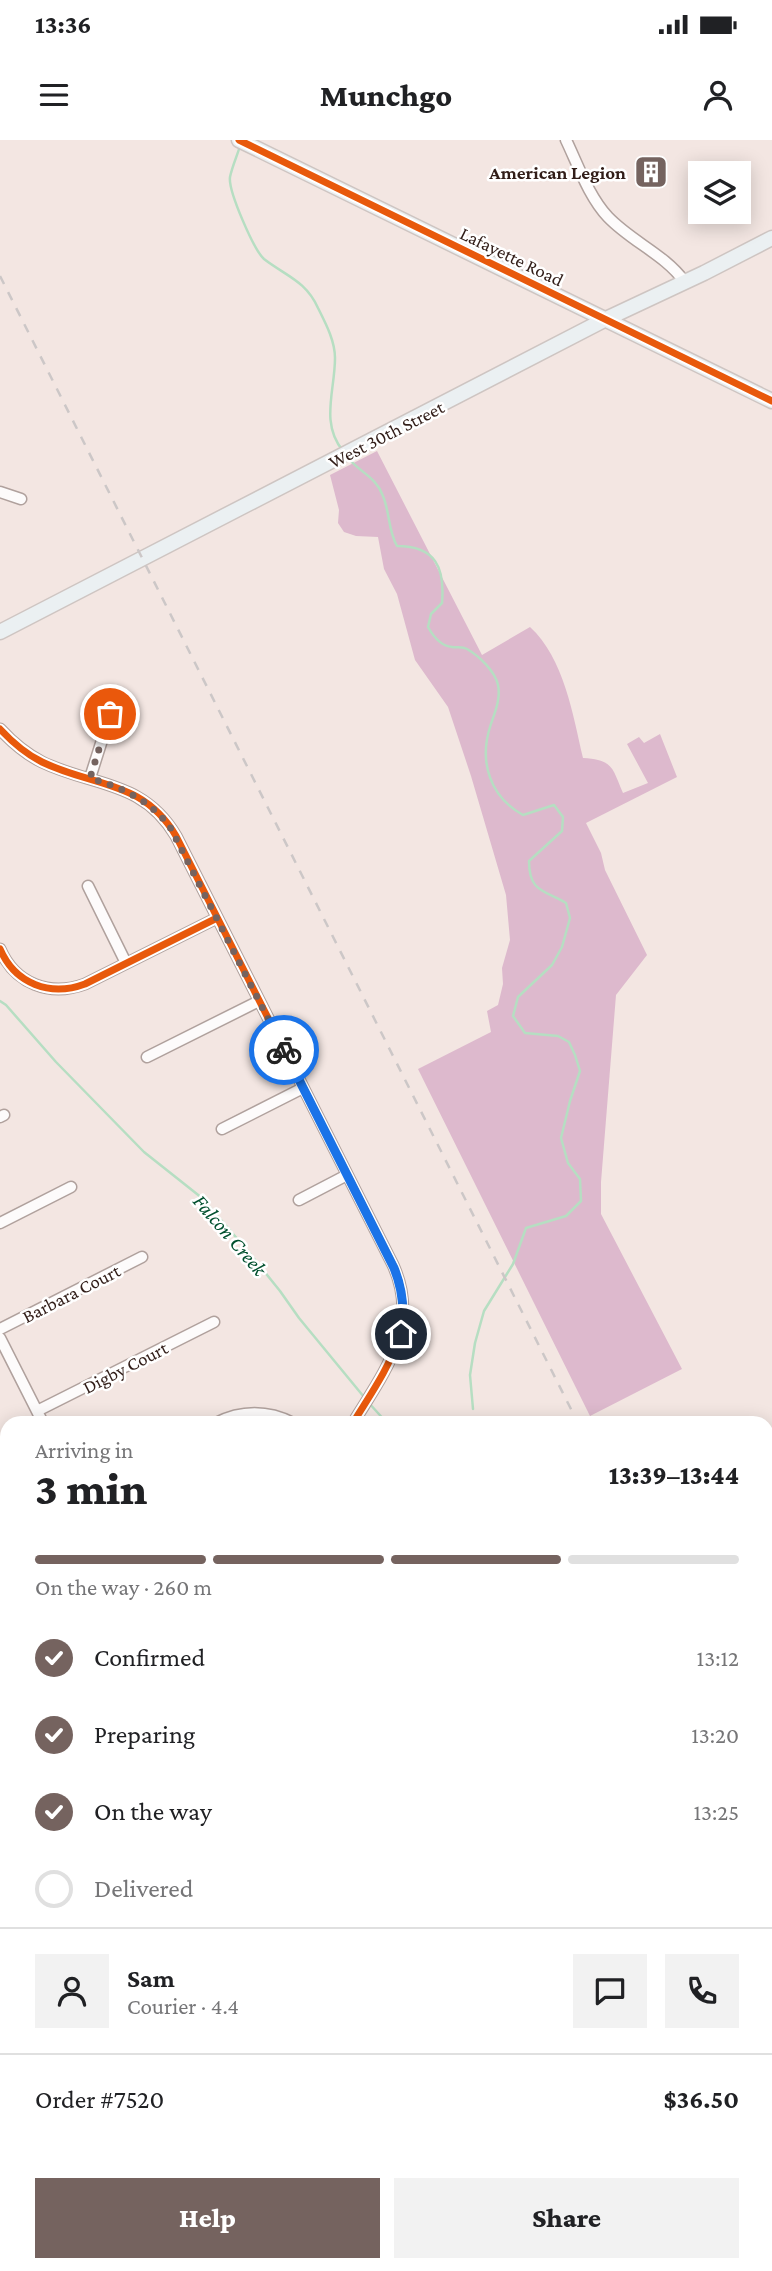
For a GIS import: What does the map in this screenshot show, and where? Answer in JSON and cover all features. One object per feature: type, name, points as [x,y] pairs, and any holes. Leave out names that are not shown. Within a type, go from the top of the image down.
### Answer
[{"type":"main road","name":"Lafayette Road","points":[[239,140],[772,401]]},
{"type":"main road","name":"West 30th Street","points":[[0,632],[367,445],[606,319],[704,274],[772,238]]},
{"type":"street","points":[[566,140],[606,216],[673,266],[684,281]]},
{"type":"street","points":[[0,492],[22,499]]},
{"type":"street","points":[[90,778],[117,693]]},
{"type":"street","points":[[0,729],[21,749],[40,761],[134,794],[161,815],[176,836],[394,1268],[403,1297],[403,1323],[399,1341],[358,1416]]},
{"type":"street","points":[[88,886],[126,963]]},
{"type":"street","points":[[0,948],[9,966],[32,984],[46,989],[64,990],[78,987],[217,918]]},
{"type":"street","points":[[147,1057],[259,1001]]},
{"type":"street","points":[[222,1129],[303,1088]]},
{"type":"street","points":[[299,1200],[347,1175]]},
{"type":"street","points":[[0,1223],[71,1188]]},
{"type":"street","name":"Barbara Court","points":[[0,1329],[142,1257]]},
{"type":"street","name":"Digby Court","points":[[37,1411],[214,1322]]},
{"type":"street","points":[[0,1338],[40,1416]]},
{"type":"street","points":[[234,1416],[250,1413],[276,1416]]},
{"type":"shaded area","points":[[377,451],[482,655],[530,627],[551,655],[566,688],[583,758],[606,763],[623,793],[648,783],[627,744],[639,737],[644,743],[660,734],[677,777],[586,823],[601,853],[605,870],[647,955],[616,995],[601,1182],[601,1214],[682,1369],[590,1416],[418,1069],[491,1032],[487,1011],[498,1005],[503,984],[502,968],[510,940],[506,895],[471,776],[448,707],[415,660],[397,594],[384,569],[378,537],[356,536],[344,532],[338,523],[339,510],[330,475]]},
{"type":"waterway","points":[[240,146],[230,184],[248,233],[264,259],[308,291],[332,339],[335,358],[330,418],[336,440],[343,451]]},
{"type":"waterway","points":[[349,459],[380,490],[397,546],[421,550],[435,561],[442,579],[443,591],[442,603],[431,614],[428,627],[432,634],[444,645],[472,652],[494,674],[499,691],[498,701],[486,753],[490,777],[495,788],[502,799],[523,815],[554,805],[563,817],[562,831],[529,861],[535,884],[539,889],[566,903],[570,918],[562,947],[552,965],[518,997],[513,1016],[525,1033],[558,1036],[569,1042],[575,1055],[580,1071],[561,1138],[568,1163],[580,1179],[581,1201],[566,1216],[526,1228],[513,1264],[484,1311],[470,1375],[473,1409]]},
{"type":"waterway","name":"Falcon Creek","points":[[0,1001],[144,1152],[202,1198],[364,1397]]},
{"type":"waterway","name":"Falcon Creek","points":[[368,1402],[381,1416]]},
{"type":"railway","points":[[0,276],[574,1416]]},
{"type":"cycle path","points":[[239,140],[772,401]]},
{"type":"cycle path","points":[[0,729],[42,762],[116,787],[148,804],[176,836],[393,1265],[401,1287],[403,1308],[395,1348],[387,1367],[357,1416]]},
{"type":"cycle path","points":[[0,949],[24,979],[47,988],[72,988],[217,918]]},
{"type":"way so far","points":[[110,714],[90,778],[140,798],[170,827],[284,1050]]},
{"type":"place","name":"American Legion","points":[[651,172]]},
{"type":"route","points":[[284,1050],[400,1282],[403,1297],[401,1334]]}]
